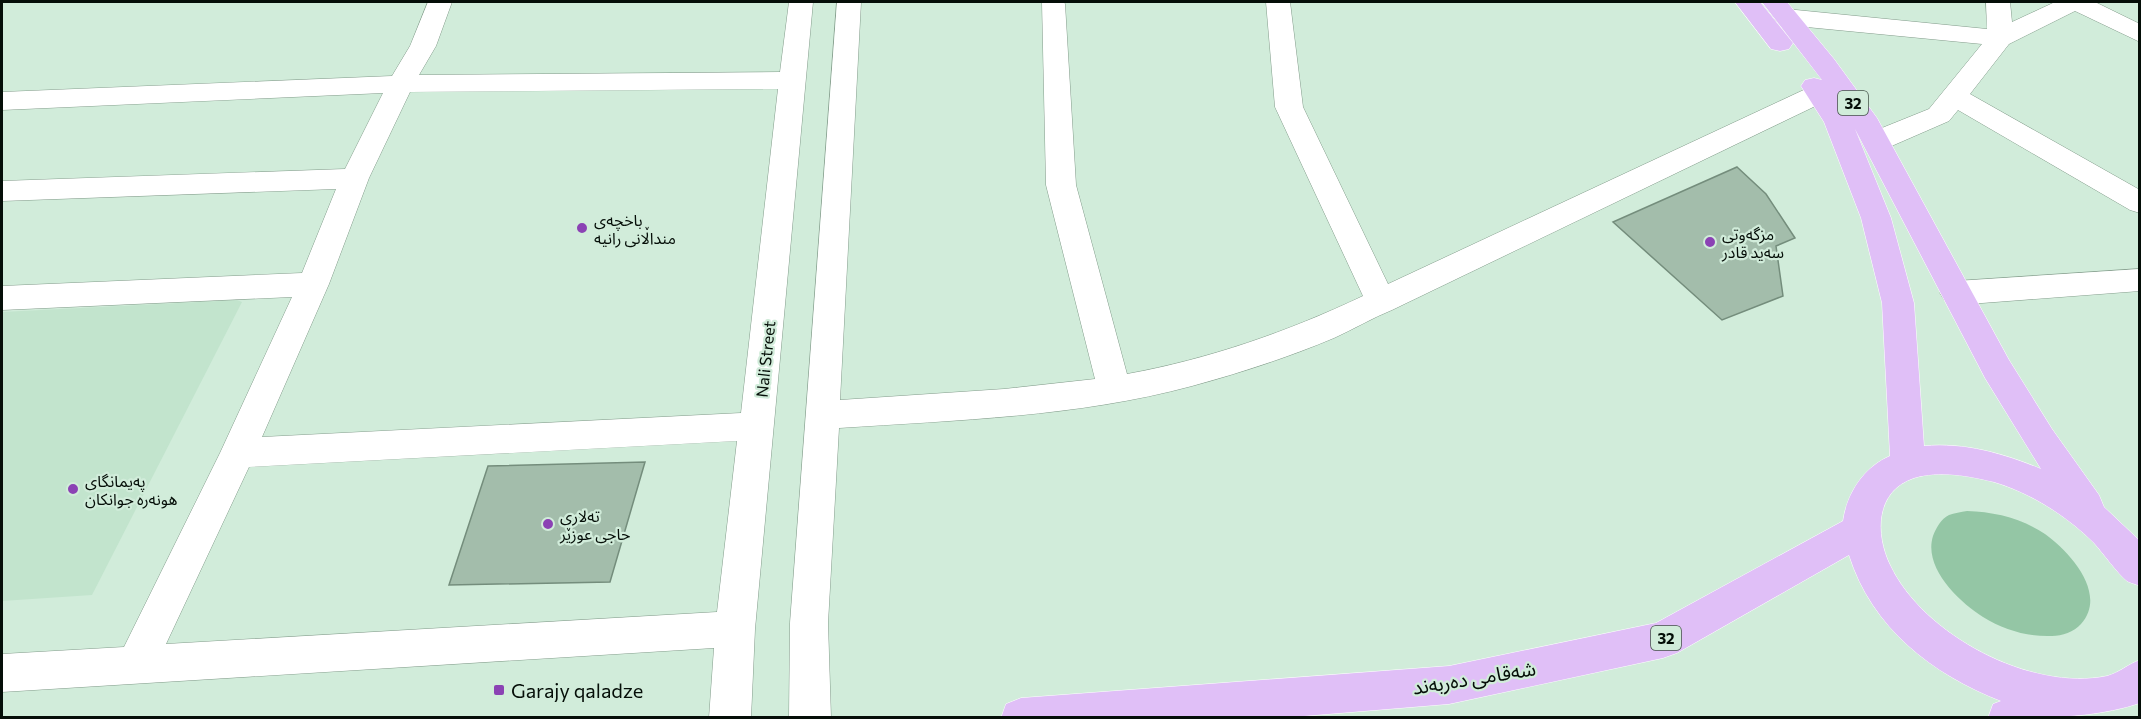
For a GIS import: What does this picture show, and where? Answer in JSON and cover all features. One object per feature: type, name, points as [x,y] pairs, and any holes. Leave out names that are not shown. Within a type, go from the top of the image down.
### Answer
[{"type":"highway","name":"32","points":[[1747,2],[1820,93],[1838,121],[1876,218],[1898,303],[1908,465]]},
{"type":"highway","name":"32","points":[[1780,9],[1849,96],[1877,141],[1997,369],[2040,439],[2124,544]]},
{"type":"highway","name":"32","points":[[2114,696],[2050,696],[2015,688],[1981,674],[1934,643],[1895,606],[1877,580],[1865,554],[1860,530],[1863,508],[1872,489],[1887,474],[1908,465],[1931,460],[1956,460],[1994,467],[2043,485],[2124,544]]},
{"type":"highway","name":"شەقامی دەربەند","points":[[1021,717],[1449,685],[1663,640],[1860,530]]},
{"type":"highway","name":"32","points":[[2008,717],[2114,696]]},
{"type":"street","points":[[136,665],[238,453],[313,284],[355,178],[401,84],[423,46],[440,2]]},
{"type":"street","name":"Nali Street","points":[[730,717],[735,629],[801,2]]},
{"type":"street","points":[[810,717],[809,623],[849,2]]},
{"type":"street","points":[[1278,2],[1289,107],[1382,302]]},
{"type":"street","points":[[1998,2],[2000,38]]},
{"type":"street","points":[[1877,141],[1939,115],[2000,38],[2075,2],[2139,34]]},
{"type":"street","points":[[1053,4],[1061,185],[1115,390]]},
{"type":"street","points":[[1780,9],[2000,38]]},
{"type":"street","points":[[2,101],[401,84],[793,80]]},
{"type":"street","points":[[822,415],[1049,400],[1115,390],[1189,374],[1258,354],[1323,330],[1820,93]]},
{"type":"street","points":[[1954,96],[2139,203]]},
{"type":"street","points":[[2,191],[355,178]]},
{"type":"street","points":[[1956,293],[2139,280]]},
{"type":"street","points":[[2,298],[313,284]]},
{"type":"street","points":[[238,453],[758,426]]},
{"type":"street","points":[[2,673],[735,629]]},
{"type":"shaded area","name":"پەیمانگای هونەرە جوانکان","points":[[237,300],[242,302],[92,595],[2,601],[2,312]]},
{"type":"shaded area","points":[[1967,511],[1998,514],[2027,524],[2045,534],[2065,551],[2082,574],[2088,587],[2090,600],[2088,612],[2078,627],[2056,636],[2016,632],[1983,617],[1954,593],[1938,572],[1931,548],[1933,536],[1939,524],[1946,517]]},
{"type":"building","name":"مزگەوتی سەید قادر","points":[[1737,167],[1766,194],[1795,238],[1776,246],[1783,296],[1722,320],[1613,222]]},
{"type":"building","name":"تەلاری حاجی عوزێر","points":[[645,462],[610,582],[449,585],[488,466]]},
{"type":"place","name":"باخچەی منداڵانی رانیە","points":[[582,228]]},
{"type":"place","name":"مزگەوتی سەید قادر","points":[[1710,242]]},
{"type":"place","name":"پەیمانگای هونەرە جوانکان","points":[[73,489]]},
{"type":"place","name":"تەلاری حاجی عوزێر","points":[[548,524]]},
{"type":"place","name":"Garajy qaladze","points":[[499,690]]}]
